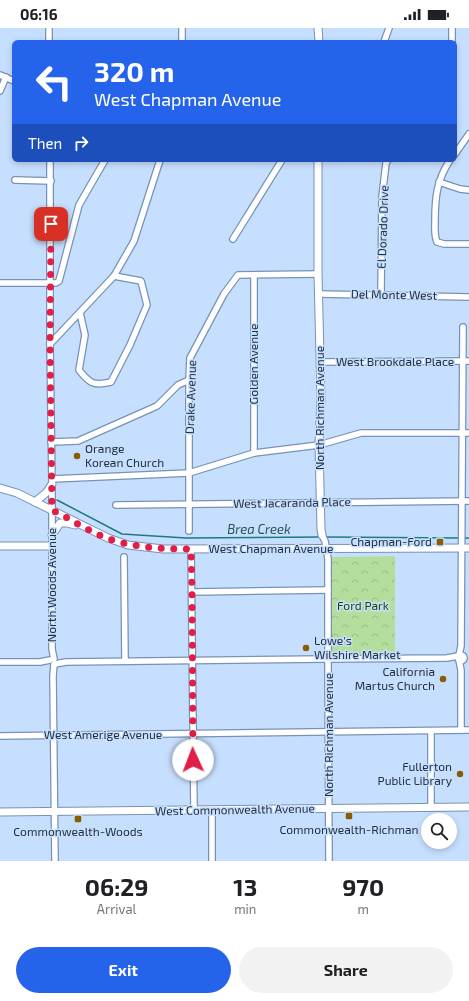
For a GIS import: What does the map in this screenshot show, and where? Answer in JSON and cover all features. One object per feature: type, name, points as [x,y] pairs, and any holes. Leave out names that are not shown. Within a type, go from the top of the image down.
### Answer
[{"type":"main road","points":[[318,28],[319,40]]},
{"type":"main road","name":"North Richman Avenue","points":[[318,162],[318,274],[321,398],[319,446],[321,529],[324,538]]},
{"type":"main road","points":[[35,502],[43,496],[52,482]]},
{"type":"main road","name":"West Chapman Avenue","points":[[0,488],[17,493],[108,538],[128,545],[157,549],[327,549],[461,545],[469,548]]},
{"type":"main road","points":[[52,535],[58,525],[63,523],[83,526]]},
{"type":"main road","points":[[0,546],[52,546]]},
{"type":"main road","name":"West Commonwealth Avenue","points":[[0,812],[469,807]]},
{"type":"street","points":[[49,28],[49,40]]},
{"type":"street","points":[[182,28],[182,40]]},
{"type":"street","points":[[385,40],[389,28]]},
{"type":"street","points":[[452,28],[452,40]]},
{"type":"street","points":[[0,75],[12,80]]},
{"type":"street","points":[[0,91],[6,77]]},
{"type":"street","points":[[457,151],[469,134]]},
{"type":"street","name":"North Woods Avenue","points":[[50,162],[52,662],[55,861]]},
{"type":"street","points":[[0,283],[56,283],[59,281],[79,204],[104,162]]},
{"type":"street","points":[[50,344],[114,276],[134,242],[159,162]]},
{"type":"street","points":[[233,239],[281,162]]},
{"type":"street","name":"El Dorado Drive","points":[[381,294],[382,197],[387,162]]},
{"type":"street","points":[[449,162],[439,182],[435,198],[435,236],[437,242],[444,244],[469,244]]},
{"type":"street","points":[[15,180],[51,180]]},
{"type":"street","points":[[439,182],[460,189],[469,190]]},
{"type":"street","points":[[254,275],[318,274]]},
{"type":"street","name":"Drake Avenue","points":[[189,531],[190,358],[224,294],[238,275],[254,275]]},
{"type":"street","name":"Golden Avenue","points":[[254,275],[254,453]]},
{"type":"street","points":[[80,313],[85,335],[80,370],[87,380],[99,385],[111,382],[130,345],[147,305],[141,281],[114,276]]},
{"type":"street","name":"Del Monte West","points":[[319,294],[381,294],[469,297]]},
{"type":"street","points":[[461,730],[461,670],[463,658],[461,646],[461,501],[463,327]]},
{"type":"street","name":"West Brookdale Place","points":[[320,362],[469,361]]},
{"type":"street","points":[[51,442],[78,441],[157,406],[178,385],[189,380]]},
{"type":"street","points":[[52,482],[189,474],[254,453],[319,446],[360,433],[469,433]]},
{"type":"street","name":"West Jacaranda Place","points":[[116,505],[469,501]]},
{"type":"street","name":"North Richman Avenue","points":[[324,538],[327,549],[328,590],[329,861]]},
{"type":"street","points":[[191,549],[194,810]]},
{"type":"street","points":[[124,557],[124,661]]},
{"type":"street","points":[[461,585],[469,585]]},
{"type":"street","points":[[192,592],[328,590]]},
{"type":"street","points":[[0,662],[463,658]]},
{"type":"street","name":"West Amerige Avenue","points":[[0,736],[193,735],[469,730]]},
{"type":"street","points":[[431,731],[432,808]]},
{"type":"street","points":[[212,810],[212,861]]},
{"type":"green space","name":"Ford Park","points":[[395,556],[395,656],[332,656],[332,557]]},
{"type":"waterway","name":"Brea Creek","points":[[57,500],[122,534],[186,538],[321,537]]},
{"type":"waterway","name":"Brea Creek","points":[[325,537],[459,538]]},
{"type":"waterway","name":"Brea Creek","points":[[463,538],[469,538]]},
{"type":"place","name":"Orange Korean Church","points":[[77,456]]},
{"type":"place","name":"Chapman-Ford","points":[[440,542]]},
{"type":"place","name":"Lowe's Wilshire Market","points":[[306,648]]},
{"type":"place","name":"California Martus Church","points":[[443,679]]},
{"type":"place","name":"Fullerton Public Library","points":[[460,774]]},
{"type":"place","name":"Commonwealth-Richman","points":[[349,816]]},
{"type":"place","name":"Commonwealth-Woods","points":[[78,819]]},
{"type":"route","points":[[51,224],[50,344],[52,510],[92,531],[128,545],[157,549],[191,549],[193,626],[193,760]]}]
